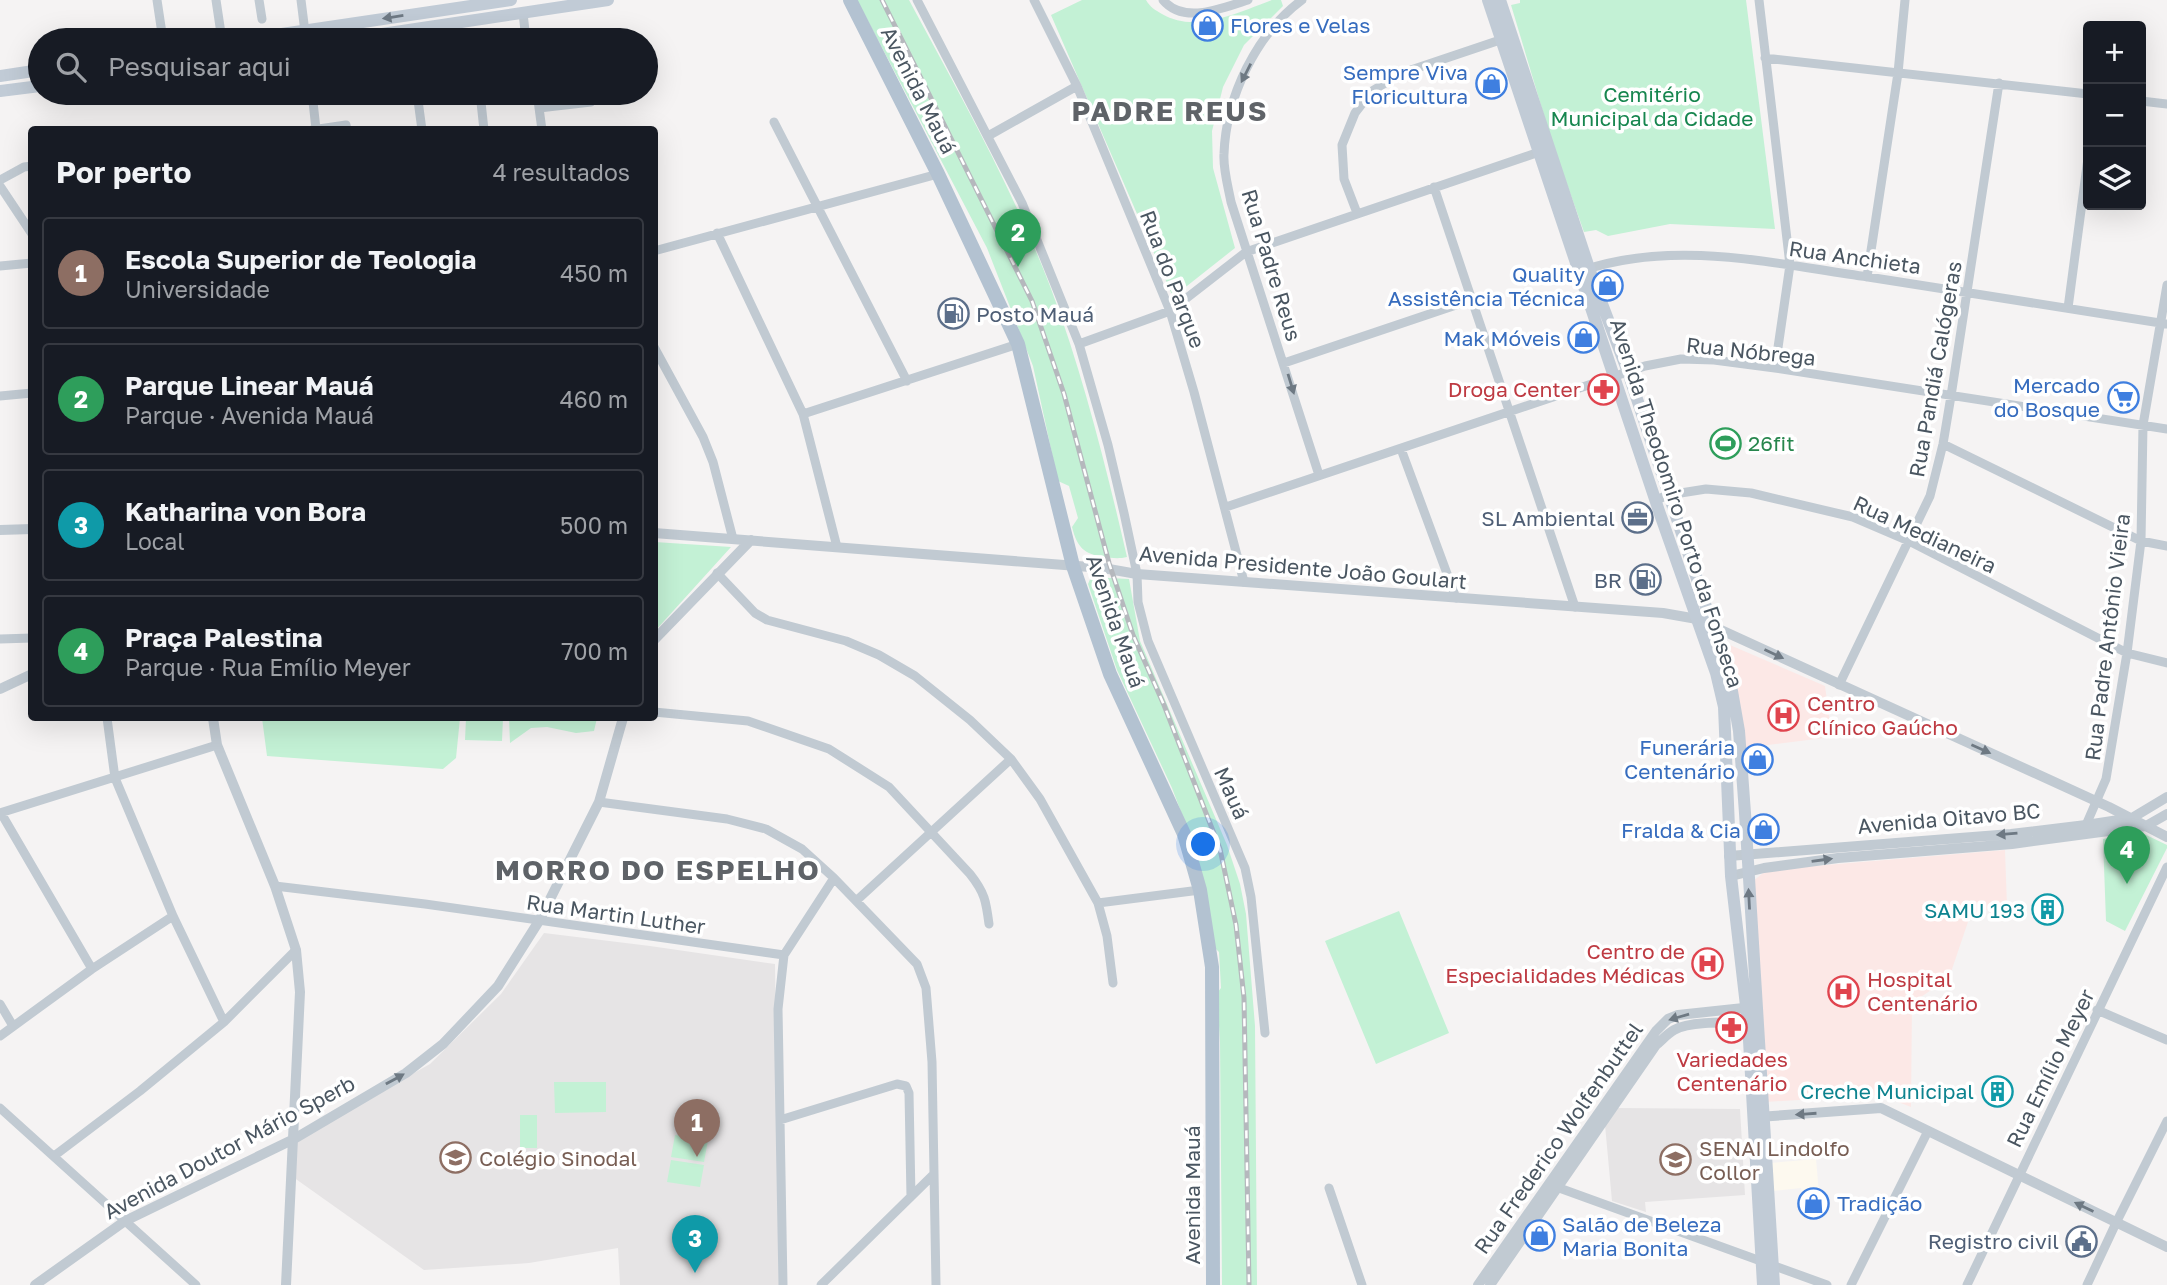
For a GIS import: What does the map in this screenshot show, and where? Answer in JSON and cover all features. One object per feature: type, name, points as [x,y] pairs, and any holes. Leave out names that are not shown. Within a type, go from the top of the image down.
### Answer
[{"type":"main road","points":[[341,28],[460,4],[511,0]]},
{"type":"main road","points":[[438,28],[523,13],[551,4],[608,0]]},
{"type":"main road","name":"Avenida Mauá","points":[[850,0],[938,174],[1018,344],[1073,566],[1110,674],[1184,834],[1200,890],[1212,967],[1213,1285]]},
{"type":"main road","name":"Avenida Theodomiro Porto da Fonseca","points":[[1488,0],[1506,38],[1692,584],[1712,626],[1722,671],[1731,876],[1745,939]]},
{"type":"main road","name":"Avenida Theodomiro Porto da Fonseca","points":[[1500,0],[1506,38]]},
{"type":"main road","points":[[0,76],[28,72]]},
{"type":"main road","points":[[0,91],[28,88]]},
{"type":"main road","name":"Avenida Theodomiro Porto da Fonseca","points":[[1692,584],[1697,619],[1722,671],[1736,711],[1740,745],[1747,872],[1745,939],[1767,1263],[1763,1285]]},
{"type":"main road","points":[[1726,746],[1740,745]]},
{"type":"main road","points":[[1728,779],[1743,778]]},
{"type":"main road","name":"Avenida Theodomiro Porto da Fonseca","points":[[1767,1263],[1774,1285]]},
{"type":"street","points":[[158,0],[162,28]]},
{"type":"street","points":[[216,0],[220,28]]},
{"type":"street","points":[[259,0],[262,19]]},
{"type":"street","points":[[300,0],[305,28]]},
{"type":"street","name":"Avenida Mauá","points":[[917,0],[1022,203],[1079,344],[1108,445],[1137,574]]},
{"type":"street","name":"Rua do Parque","points":[[1034,0],[1077,86],[1170,311],[1226,507],[1244,582]]},
{"type":"street","points":[[1163,0],[1169,7],[1200,14],[1248,0]]},
{"type":"street","name":"Rua Padre Reus","points":[[1302,0],[1290,9],[1260,46],[1234,97],[1223,155],[1231,202],[1319,475]]},
{"type":"street","points":[[1759,0],[1790,265],[1775,368]]},
{"type":"street","points":[[1867,277],[1898,73],[1905,0]]},
{"type":"street","points":[[460,4],[463,22]]},
{"type":"street","points":[[523,13],[525,28]]},
{"type":"street","points":[[1357,213],[1344,179],[1342,145],[1355,113],[1372,91],[1402,73],[1506,38]]},
{"type":"street","points":[[1765,58],[2083,93]]},
{"type":"street","name":"Rua Pandiá Calógeras","points":[[1839,685],[1930,496],[1943,444],[1999,83]]},
{"type":"street","points":[[988,135],[1077,86]]},
{"type":"street","points":[[2146,102],[2167,104]]},
{"type":"street","points":[[313,105],[314,126]]},
{"type":"street","points":[[419,105],[421,126]]},
{"type":"street","points":[[481,105],[484,126]]},
{"type":"street","points":[[539,105],[542,126]]},
{"type":"street","points":[[540,108],[566,105]]},
{"type":"street","points":[[774,122],[907,381]]},
{"type":"street","points":[[1079,344],[1170,311],[1246,252],[1544,150]]},
{"type":"street","points":[[0,180],[28,166]]},
{"type":"street","points":[[658,250],[938,174]]},
{"type":"street","points":[[0,186],[28,228]]},
{"type":"street","points":[[1434,187],[1575,607]]},
{"type":"street","points":[[2068,309],[2083,196]]},
{"type":"street","points":[[717,233],[803,414],[837,547]]},
{"type":"street","name":"Rua Anchieta","points":[[1584,270],[1662,255],[1717,256],[2163,323]]},
{"type":"street","points":[[0,266],[28,263]]},
{"type":"street","name":"Rua Padre Antônio Vieira","points":[[2087,825],[2106,779],[2127,653],[2141,541],[2143,425],[2163,323],[2167,285]]},
{"type":"street","points":[[1284,363],[1471,300]]},
{"type":"street","points":[[803,414],[1018,344]]},
{"type":"street","points":[[658,354],[703,436],[713,462],[733,539]]},
{"type":"street","name":"Rua Nóbrega","points":[[1226,507],[1622,374],[1681,359],[1714,360],[1775,368],[2167,429]]},
{"type":"street","points":[[0,396],[28,393]]},
{"type":"street","points":[[1943,444],[2141,541],[2167,546]]},
{"type":"street","points":[[1401,449],[1456,598]]},
{"type":"street","name":"Rua Medianeira","points":[[1662,497],[1706,489],[1751,493],[1853,517],[1909,541],[2127,653],[2167,663]]},
{"type":"street","points":[[0,530],[28,529]]},
{"type":"street","name":"Avenida Presidente João Goulart","points":[[658,533],[1103,568],[1137,574],[1662,613],[1697,619],[2132,818],[2167,837]]},
{"type":"street","points":[[658,636],[751,540]]},
{"type":"street","points":[[718,573],[755,613],[768,620],[845,640],[879,655],[915,676],[970,720],[1011,759],[1040,799],[1098,903],[1107,936],[1113,983]]},
{"type":"street","name":"Mauá","points":[[1137,574],[1138,602],[1148,641],[1245,868],[1251,897],[1265,1033]]},
{"type":"street","points":[[0,639],[28,638]]},
{"type":"street","points":[[0,689],[28,676]]},
{"type":"street","points":[[658,712],[748,721],[829,749],[889,787],[981,889],[986,900],[989,924]]},
{"type":"street","points":[[107,721],[115,778],[173,916],[223,1022]]},
{"type":"street","points":[[213,721],[217,745],[275,886],[296,950],[300,992],[286,1285]]},
{"type":"street","name":"Avenida Doutor Mário Sperb","points":[[40,1283],[125,1221],[294,1139],[407,1073],[443,1044],[498,986],[539,921],[599,802],[622,721]]},
{"type":"street","points":[[92,969],[0,813],[217,745]]},
{"type":"street","points":[[856,901],[1011,759]]},
{"type":"street","name":"Avenida Oitavo BC","points":[[1731,876],[1764,868],[1838,858],[2012,845],[2087,825],[2132,818],[2167,797]]},
{"type":"street","points":[[599,802],[727,819],[766,829],[802,849],[834,878],[917,964],[926,988],[932,1062],[936,1285]]},
{"type":"street","name":"Avenida Oitavo BC","points":[[1729,856],[2146,826],[2167,814]]},
{"type":"street","name":"Rua Emílio Meyer","points":[[1966,1285],[2167,867]]},
{"type":"street","points":[[783,1285],[778,1009],[784,955],[834,878]]},
{"type":"street","name":"Rua Martin Luther","points":[[275,886],[425,904],[784,955]]},
{"type":"street","points":[[1098,903],[1200,890]]},
{"type":"street","points":[[0,1036],[92,969],[173,916]]},
{"type":"street","points":[[54,1156],[140,1091],[223,1022],[296,950]]},
{"type":"street","points":[[0,1004],[13,1026]]},
{"type":"street","name":"Rua Frederico Wolfenbuttel","points":[[1614,1100],[1656,1031],[1668,1019],[1678,1015],[1751,1007]]},
{"type":"street","points":[[2097,1010],[2167,1040]]},
{"type":"street","name":"Rua Frederico Wolfenbuttel","points":[[1478,1285],[1491,1281],[1614,1100],[1656,1045],[1676,1029],[1687,1025],[1752,1023]]},
{"type":"street","points":[[780,1121],[897,1084],[906,1086],[909,1093],[911,1197]]},
{"type":"street","points":[[0,1108],[196,1285]]},
{"type":"street","points":[[1758,1117],[1881,1108],[2167,1247]]},
{"type":"street","points":[[2087,1285],[2167,1121]]},
{"type":"street","points":[[1851,1285],[1928,1131]]},
{"type":"street","points":[[821,1285],[934,1174]]},
{"type":"street","points":[[1554,1186],[1827,1285]]},
{"type":"street","points":[[1329,1188],[1362,1285]]},
{"type":"shaded area","name":"Centro Clínico Gaúcho","points":[[1723,642],[1825,686],[1832,737],[1743,748]]},
{"type":"shaded area","name":"Hospital Centenário","points":[[2005,850],[2007,906],[1971,913],[1949,978],[1912,1003],[1911,1107],[1880,1095],[1765,1102],[1753,881],[1767,870]]},
{"type":"shaded area","points":[[544,933],[775,964],[779,1285],[620,1285],[618,1248],[529,1263],[424,1270],[293,1177],[296,1139],[430,1064],[501,994]]},
{"type":"shaded area","name":"SENAI Lindolfo Collor","points":[[1618,1108],[1740,1109],[1745,1195],[1645,1202],[1646,1212],[1612,1201],[1605,1125]]},
{"type":"shaded area","points":[[1816,1159],[1819,1193],[1802,1193],[1801,1188],[1773,1191],[1770,1163]]},
{"type":"green space","points":[[857,0],[909,0],[1002,177],[1050,286],[1073,353],[1102,454],[1127,557],[1112,558],[1091,554],[1076,540],[1072,527],[1078,518],[1069,486],[1058,481],[1033,366],[987,248]]},
{"type":"green space","points":[[1082,0],[1146,0],[1162,14],[1189,22],[1217,19],[1272,0],[1281,0],[1283,6],[1244,45],[1223,87],[1212,131],[1213,168],[1235,248],[1173,297],[1051,15]]},
{"type":"green space","name":"Cemitério Municipal da Cidade","points":[[1520,0],[1746,0],[1775,229],[1670,224],[1608,236],[1596,230],[1584,232],[1552,142],[1511,5],[1520,3]]},
{"type":"green space","points":[[658,542],[731,547],[658,628]]},
{"type":"green space","points":[[1091,577],[1129,579],[1140,641],[1227,845],[1240,884],[1246,914],[1255,1026],[1257,1285],[1222,1285],[1220,1042],[1217,993],[1221,988],[1219,952],[1214,947],[1194,846],[1172,788],[1117,670],[1088,584]]},
{"type":"green space","points":[[262,721],[460,721],[456,758],[443,769],[267,756]]},
{"type":"green space","points":[[466,721],[503,721],[502,741],[465,740]]},
{"type":"green space","points":[[509,721],[596,721],[594,731],[576,733],[547,727],[531,728],[510,743]]},
{"type":"green space","points":[[2140,832],[2167,845],[2167,848],[2125,931],[2106,921],[2103,839]]},
{"type":"green space","points":[[1399,911],[1449,1033],[1376,1064],[1325,941]]},
{"type":"green space","points":[[554,1082],[606,1082],[606,1112],[555,1113]]},
{"type":"green space","points":[[520,1115],[537,1115],[537,1148],[520,1148]]},
{"type":"green space","points":[[675,1135],[708,1140],[704,1162],[671,1157]]},
{"type":"green space","points":[[671,1160],[704,1165],[700,1187],[667,1182]]},
{"type":"railway","points":[[882,0],[1032,301],[1064,394],[1109,563],[1133,635],[1164,705],[1220,849],[1236,925],[1244,998],[1249,1285]]},
{"type":"place","name":"Flores e Velas","points":[[1207,25]]},
{"type":"place","name":"Sempre Viva Floricultura","points":[[1491,84]]},
{"type":"place","name":"Parque Linear Mauá","points":[[1018,267]]},
{"type":"place","name":"Quality Assistência Técnica","points":[[1608,286]]},
{"type":"place","name":"Posto Mauá","points":[[953,314]]},
{"type":"place","name":"Mak Móveis","points":[[1584,338]]},
{"type":"place","name":"Droga Center","points":[[1604,389]]},
{"type":"place","name":"Mercado do Bosque","points":[[2123,397]]},
{"type":"place","name":"26fit","points":[[1725,443]]},
{"type":"place","name":"SL Ambiental","points":[[1638,518]]},
{"type":"place","name":"BR","points":[[1645,580]]},
{"type":"place","name":"Centro Clínico Gaúcho","points":[[1784,715]]},
{"type":"place","name":"Funerária Centenário","points":[[1758,759]]},
{"type":"place","name":"Fralda & Cia","points":[[1764,830]]},
{"type":"place","name":"Praça Palestina","points":[[2127,884]]},
{"type":"place","name":"SAMU 193","points":[[2048,910]]},
{"type":"place","name":"Centro de Especialidades Médicas","points":[[1708,963]]},
{"type":"place","name":"Hospital Centenário","points":[[1844,991]]},
{"type":"place","name":"Variedades Centenário","points":[[1732,1027]]},
{"type":"place","name":"Creche Municipal","points":[[1997,1091]]},
{"type":"place","name":"Escola Superior de Teologia","points":[[697,1157]]},
{"type":"place","name":"Colégio Sinodal","points":[[456,1158]]},
{"type":"place","name":"SENAI Lindolfo Collor","points":[[1676,1160]]},
{"type":"place","name":"Tradição","points":[[1814,1203]]},
{"type":"place","name":"Salão de Beleza Maria Bonita","points":[[1539,1236]]},
{"type":"place","name":"Registro civil","points":[[2082,1241]]},
{"type":"place","name":"Katharina von Bora","points":[[695,1273]]},
{"type":"district","name":"PADRE REUS","points":[[1170,110]]},
{"type":"district","name":"MORRO DO ESPELHO","points":[[658,869]]}]
